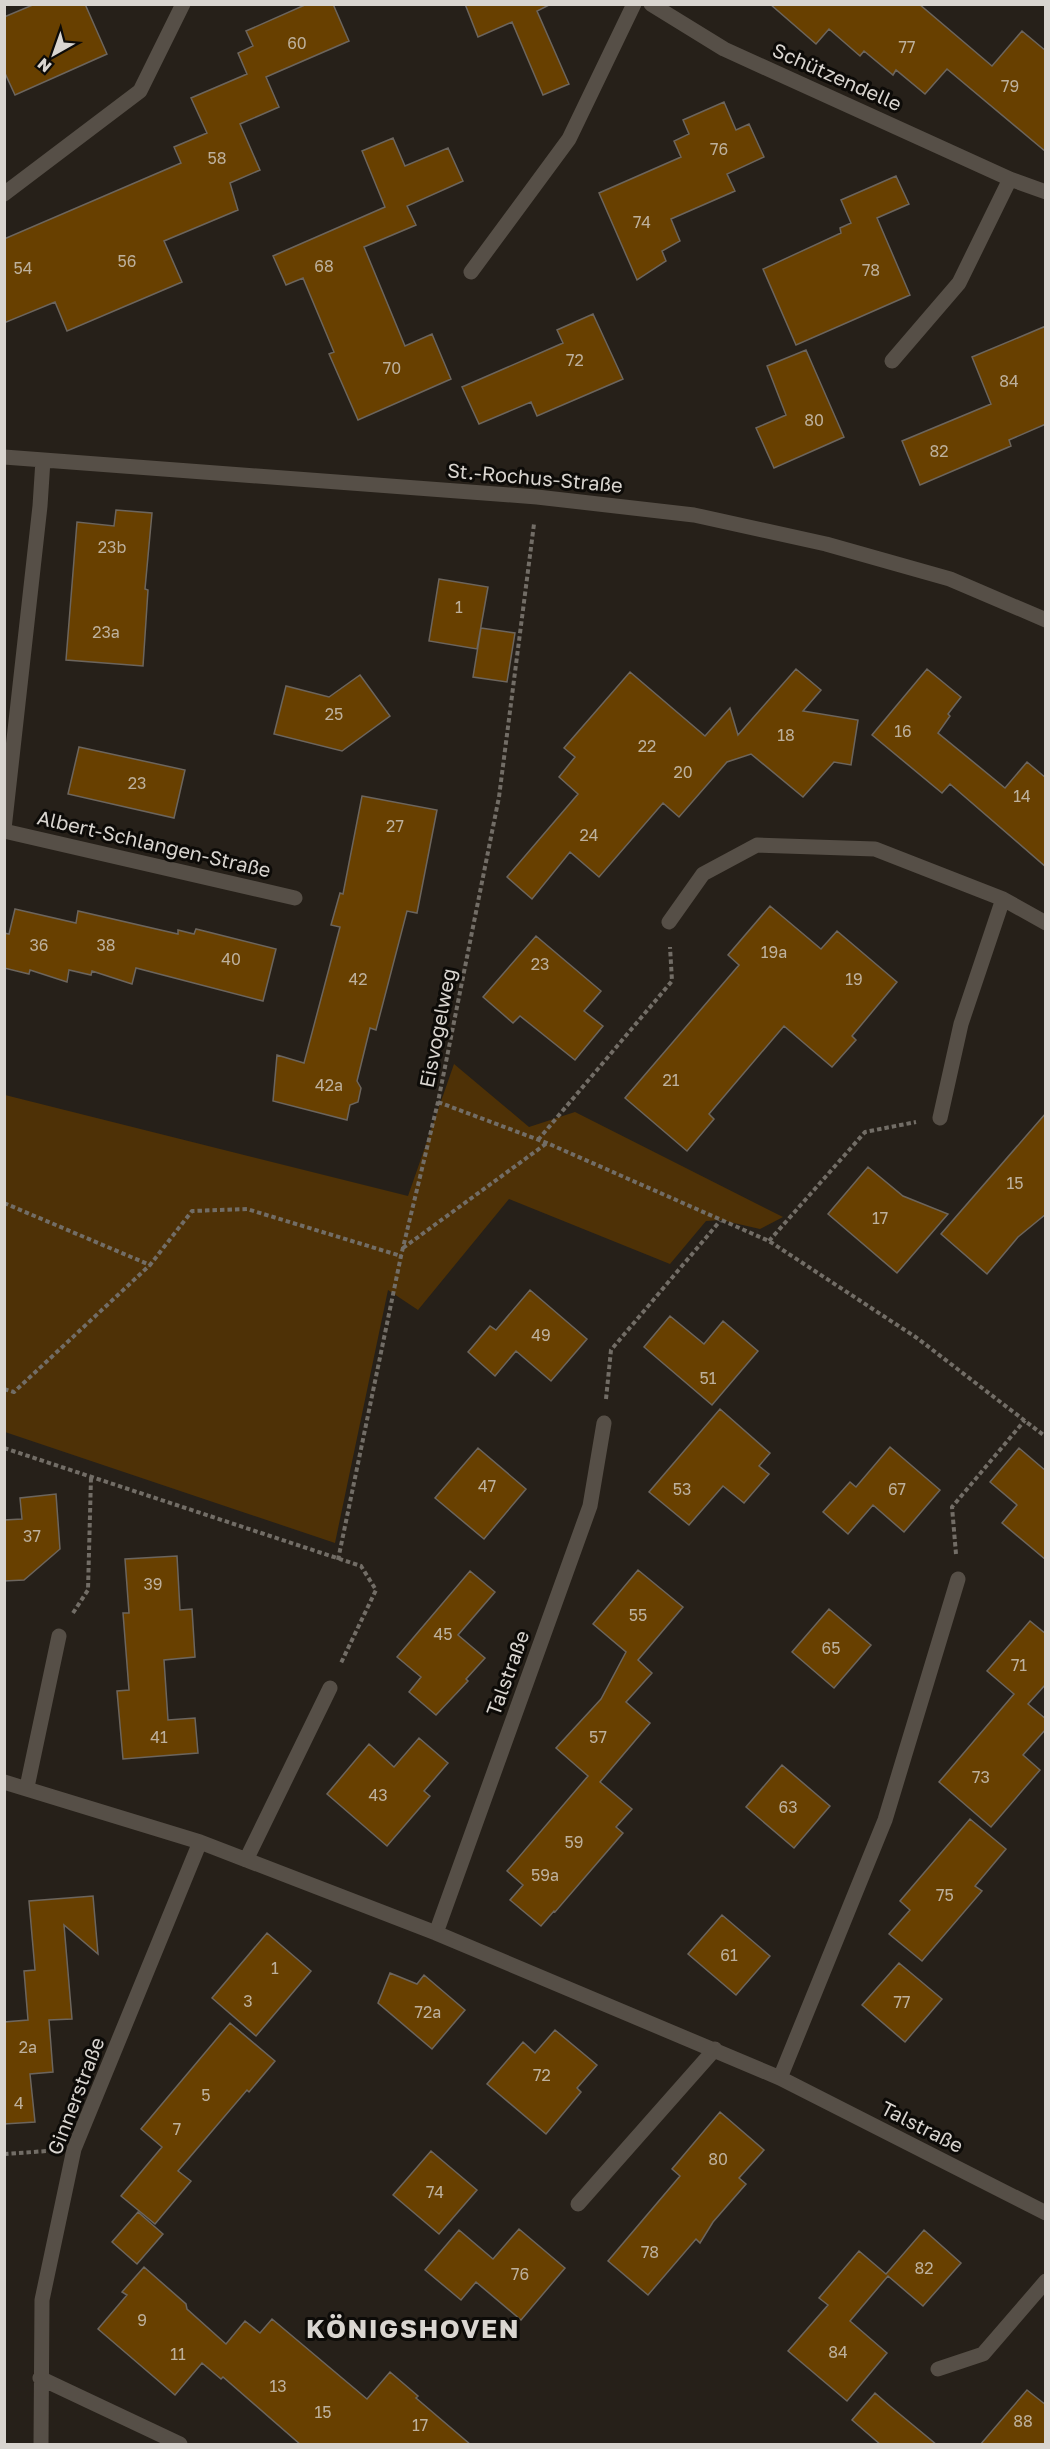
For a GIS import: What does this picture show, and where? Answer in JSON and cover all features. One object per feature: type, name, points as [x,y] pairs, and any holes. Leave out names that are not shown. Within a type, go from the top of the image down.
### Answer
[{"type":"street","points":[[4,194],[140,91],[183,4]]},
{"type":"street","points":[[471,272],[569,139],[634,4]]},
{"type":"street","name":"Schützendelle","points":[[651,4],[724,49],[1010,179],[1046,192]]},
{"type":"street","points":[[892,361],[959,283],[1010,179]]},
{"type":"street","name":"St.-Rochus-Straße","points":[[4,457],[537,496],[694,515],[826,544],[950,579],[1046,620]]},
{"type":"street","name":"Albert-Schlangen-Straße","points":[[43,460],[39,518],[4,830],[295,898]]},
{"type":"street","points":[[669,922],[703,874],[757,845],[875,849],[1003,898],[1046,923]]},
{"type":"street","points":[[940,1118],[961,1024],[1003,898]]},
{"type":"street","name":"Talstraße","points":[[436,1933],[590,1506],[604,1424]]},
{"type":"street","points":[[780,2078],[885,1820],[958,1579]]},
{"type":"street","points":[[27,1787],[59,1636]]},
{"type":"street","points":[[246,1860],[330,1688]]},
{"type":"street","name":"Talstraße","points":[[4,1782],[27,1787],[200,1842],[436,1933],[780,2078],[1046,2213]]},
{"type":"street","name":"Ginnerstraße","points":[[41,2445],[42,2300],[74,2149],[200,1842]]},
{"type":"street","points":[[578,2204],[715,2049]]},
{"type":"street","points":[[938,2369],[983,2354],[1046,2281]]},
{"type":"street","points":[[40,2378],[180,2445]]},
{"type":"path","name":"Eisvogelweg","points":[[338,1560],[401,1256],[438,1102],[499,797],[537,496]]},
{"type":"path","points":[[538,1140],[672,981],[669,922]]},
{"type":"path","points":[[438,1102],[547,1143],[769,1241],[917,1338],[1046,1437]]},
{"type":"path","points":[[769,1241],[865,1132],[940,1118]]},
{"type":"path","points":[[403,1249],[547,1143]]},
{"type":"path","points":[[4,1203],[150,1265]]},
{"type":"path","points":[[4,1389],[14,1392],[150,1265],[192,1211],[247,1209],[401,1256]]},
{"type":"path","points":[[604,1424],[611,1350],[720,1221]]},
{"type":"path","points":[[958,1579],[952,1507],[1025,1420]]},
{"type":"path","points":[[4,1448],[361,1566],[376,1590],[330,1688]]},
{"type":"path","points":[[59,1636],[88,1590],[92,1477]]},
{"type":"path","points":[[4,2154],[74,2149]]},
{"type":"shaded area","points":[[454,1064],[529,1127],[575,1112],[783,1217],[760,1229],[721,1220],[706,1221],[670,1264],[509,1199],[418,1310],[388,1290],[335,1543],[5,1432],[5,1095],[408,1196]]},
{"type":"building","points":[[35,4],[85,4],[107,54],[15,95],[4,71],[4,17]]},
{"type":"building","points":[[307,4],[333,4],[349,41],[266,77],[279,107],[240,124],[260,170],[230,183],[238,210],[164,241],[182,282],[67,331],[55,302],[4,323],[4,239],[181,163],[174,147],[207,133],[191,98],[247,74],[238,53],[253,46],[246,31]]},
{"type":"building","points":[[465,4],[551,4],[537,11],[569,84],[543,95],[512,22],[478,37]]},
{"type":"building","points":[[770,4],[919,4],[992,66],[1022,31],[1046,51],[1046,152],[947,69],[925,94],[896,70],[893,75],[864,51],[860,56],[829,29],[816,44]]},
{"type":"building","points":[[724,102],[736,130],[749,124],[764,157],[727,174],[735,191],[671,219],[680,241],[662,251],[666,261],[637,280],[599,193],[681,157],[674,141],[689,134],[683,120]]},
{"type":"building","points":[[393,138],[405,166],[448,148],[463,181],[407,206],[416,225],[364,247],[405,346],[432,334],[451,379],[358,420],[329,354],[334,352],[303,278],[286,285],[273,256],[385,207],[362,151]]},
{"type":"building","points":[[896,176],[909,204],[877,218],[910,295],[796,345],[763,269],[841,233],[840,228],[851,223],[841,200]]},
{"type":"building","points":[[593,314],[623,379],[537,416],[531,402],[479,424],[462,387],[563,343],[557,330]]},
{"type":"building","points":[[1046,326],[1046,424],[1009,440],[1011,446],[920,485],[902,441],[991,404],[972,357]]},
{"type":"building","points":[[806,350],[844,437],[774,468],[756,428],[786,415],[767,366]]},
{"type":"building","points":[[116,510],[152,513],[145,589],[148,590],[143,666],[66,660],[77,522],[114,526]]},
{"type":"building","points":[[439,579],[488,587],[477,649],[429,641]]},
{"type":"building","points":[[481,628],[515,633],[507,682],[473,677]]},
{"type":"building","points":[[796,669],[821,690],[803,711],[858,720],[851,765],[834,762],[803,797],[751,754],[727,762],[679,817],[663,803],[599,877],[570,852],[532,899],[507,877],[578,794],[559,777],[575,757],[564,748],[630,672],[705,736],[730,708],[738,735]]},
{"type":"building","points":[[927,669],[961,697],[948,714],[950,716],[938,733],[1005,788],[1027,762],[1046,778],[1046,867],[950,784],[942,793],[872,735]]},
{"type":"building","points":[[360,675],[390,716],[342,751],[274,734],[286,686],[329,697]]},
{"type":"building","points":[[79,747],[185,770],[174,818],[68,794]]},
{"type":"building","points":[[362,796],[437,810],[417,913],[407,911],[376,1030],[370,1028],[357,1081],[361,1088],[358,1102],[350,1105],[347,1120],[273,1101],[277,1055],[304,1063],[340,927],[331,925],[340,893],[343,894]]},
{"type":"building","points":[[770,906],[821,949],[837,931],[897,982],[852,1036],[856,1040],[832,1067],[784,1026],[709,1114],[714,1119],[687,1151],[625,1098],[739,965],[728,955]]},
{"type":"building","points":[[15,909],[76,923],[78,911],[178,934],[178,930],[194,934],[196,929],[276,949],[263,1001],[136,968],[132,984],[92,971],[91,975],[69,970],[67,982],[30,970],[29,974],[4,968],[4,933],[9,934]]},
{"type":"building","points":[[536,936],[601,991],[584,1011],[603,1026],[575,1060],[520,1016],[513,1023],[483,997]]},
{"type":"building","points":[[1046,1113],[1046,1214],[1018,1237],[987,1274],[941,1234]]},
{"type":"building","points":[[868,1167],[903,1196],[948,1214],[897,1273],[828,1214]]},
{"type":"building","points":[[530,1290],[587,1339],[551,1381],[516,1351],[495,1376],[468,1352],[490,1326],[496,1330]]},
{"type":"building","points":[[670,1316],[704,1344],[723,1321],[758,1351],[712,1405],[644,1347]]},
{"type":"building","points":[[720,1409],[770,1453],[759,1466],[769,1474],[744,1503],[723,1486],[689,1525],[649,1492]]},
{"type":"building","points":[[890,1447],[940,1490],[904,1532],[873,1505],[848,1534],[823,1512],[850,1482],[856,1487]]},
{"type":"building","points":[[478,1448],[526,1489],[484,1539],[435,1498]]},
{"type":"building","points":[[1019,1448],[1046,1471],[1046,1560],[1002,1523],[1017,1505],[990,1482]]},
{"type":"building","points":[[56,1494],[60,1549],[24,1580],[4,1581],[4,1520],[22,1519],[20,1498]]},
{"type":"building","points":[[177,1556],[180,1610],[192,1609],[195,1657],[164,1660],[168,1720],[195,1718],[198,1753],[123,1759],[117,1691],[129,1690],[123,1613],[129,1613],[125,1559]]},
{"type":"building","points":[[638,1570],[683,1607],[638,1660],[652,1673],[626,1702],[650,1723],[600,1782],[632,1809],[616,1827],[623,1833],[541,1926],[510,1900],[523,1885],[507,1871],[588,1776],[556,1748],[601,1699],[626,1652],[593,1624]]},
{"type":"building","points":[[470,1571],[495,1592],[458,1635],[485,1658],[466,1679],[468,1681],[436,1715],[409,1692],[421,1677],[397,1657]]},
{"type":"building","points":[[829,1609],[871,1645],[834,1688],[792,1652]]},
{"type":"building","points":[[1030,1621],[1046,1634],[1046,1684],[1028,1704],[1046,1719],[1046,1729],[1023,1755],[1040,1770],[991,1827],[939,1782],[1014,1694],[987,1671]]},
{"type":"building","points":[[419,1738],[448,1763],[424,1791],[430,1796],[387,1846],[327,1794],[369,1744],[394,1767]]},
{"type":"building","points":[[782,1765],[830,1806],[794,1848],[746,1807]]},
{"type":"building","points":[[970,1819],[1006,1849],[975,1886],[982,1891],[922,1961],[889,1934],[910,1910],[900,1901]]},
{"type":"building","points":[[93,1896],[98,1954],[64,1925],[72,2019],[49,2020],[53,2072],[30,2074],[35,2122],[4,2124],[4,2022],[28,2020],[24,1971],[35,1970],[29,1901]]},
{"type":"building","points":[[722,1915],[770,1956],[736,1995],[688,1954]]},
{"type":"building","points":[[267,1933],[311,1971],[256,2036],[212,1998]]},
{"type":"building","points":[[899,1963],[942,1999],[905,2042],[862,2005]]},
{"type":"building","points":[[390,1973],[417,1984],[424,1975],[465,2010],[432,2049],[378,2003]]},
{"type":"building","points":[[230,2023],[275,2061],[249,2092],[247,2090],[178,2171],[191,2181],[155,2224],[121,2196],[162,2147],[141,2129]]},
{"type":"building","points":[[555,2030],[597,2065],[577,2088],[581,2092],[546,2134],[487,2084],[523,2042],[535,2053]]},
{"type":"building","points":[[720,2112],[764,2150],[739,2178],[746,2184],[713,2222],[700,2243],[696,2239],[648,2295],[608,2261],[680,2176],[672,2169]]},
{"type":"building","points":[[431,2151],[477,2190],[439,2234],[393,2195]]},
{"type":"building","points":[[138,2212],[163,2234],[137,2264],[112,2242]]},
{"type":"building","points":[[519,2229],[565,2268],[521,2320],[476,2282],[461,2300],[425,2270],[459,2230],[493,2259]]},
{"type":"building","points":[[924,2230],[961,2263],[923,2306],[888,2276],[850,2321],[887,2353],[847,2401],[788,2351],[828,2305],[819,2298],[859,2251],[886,2274]]},
{"type":"building","points":[[144,2267],[226,2344],[245,2321],[260,2333],[272,2319],[367,2399],[390,2372],[418,2396],[416,2398],[471,2445],[301,2445],[223,2377],[221,2379],[202,2363],[175,2395],[98,2329],[127,2295],[122,2292]]},
{"type":"building","points":[[1027,2390],[1046,2405],[1046,2445],[980,2445]]},
{"type":"building","points":[[875,2393],[937,2445],[881,2445],[852,2420]]},
{"type":"district","name":"KÖNIGSHOVEN","points":[[413,2329]]}]
